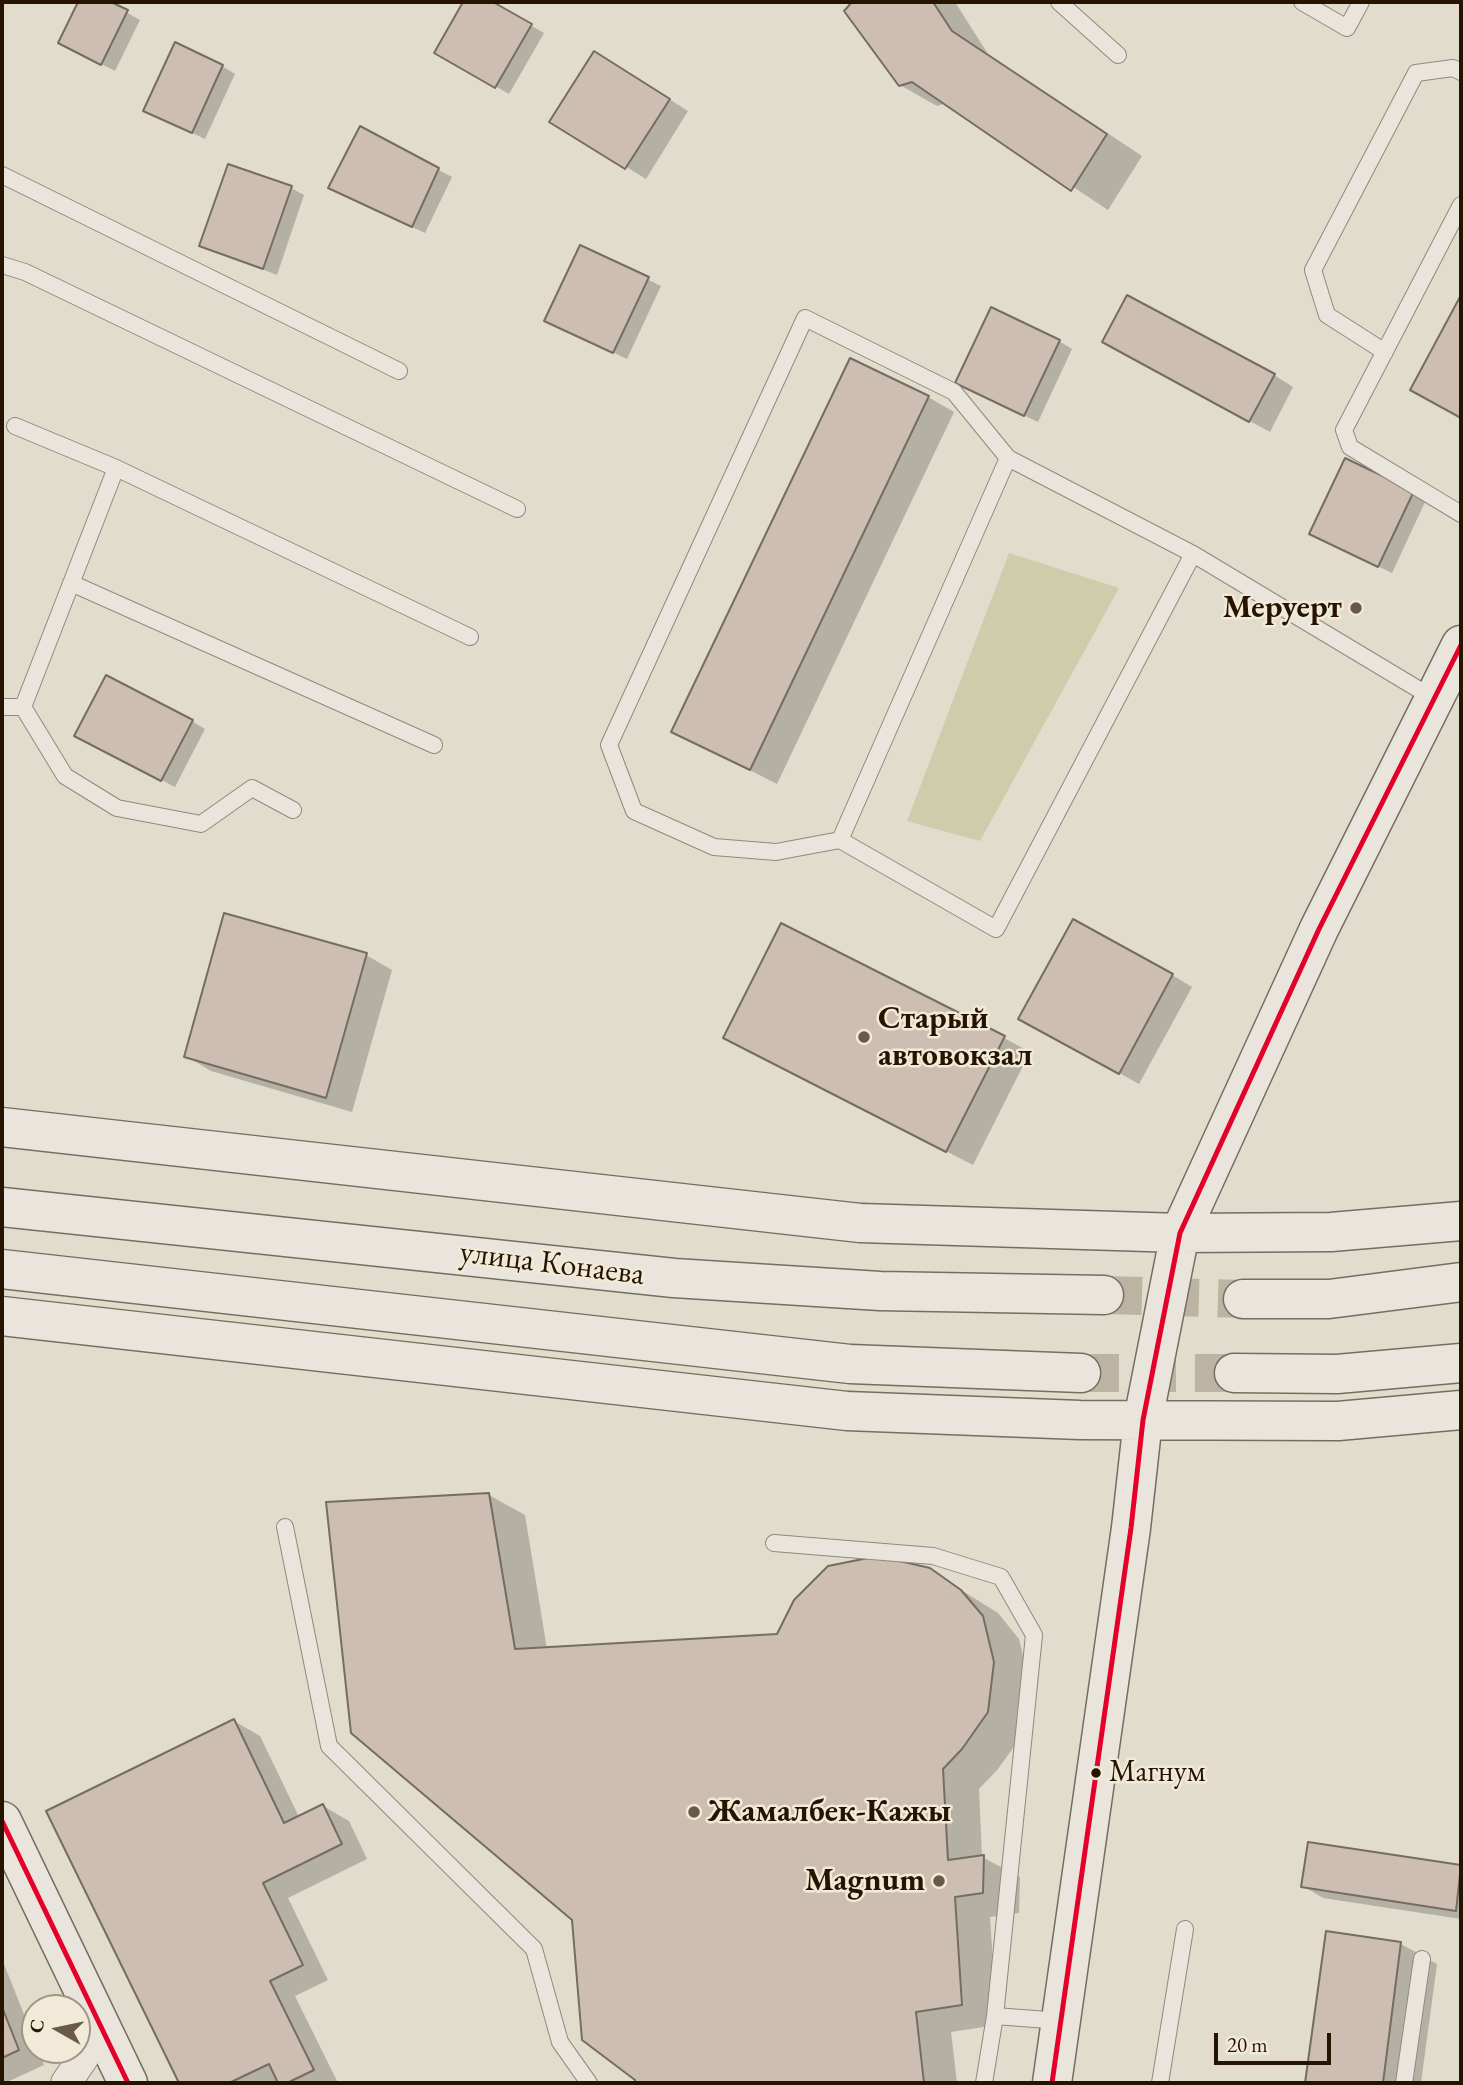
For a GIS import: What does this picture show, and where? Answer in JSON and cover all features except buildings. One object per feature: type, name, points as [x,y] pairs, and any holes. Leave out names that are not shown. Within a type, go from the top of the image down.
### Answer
[{"type":"main road","points":[[1052,2083],[1131,1528],[1143,1420],[1159,1326],[1180,1233],[1319,929],[1461,645]]},
{"type":"main road","points":[[2,1126],[860,1223],[1180,1233],[1331,1232],[1461,1221]]},
{"type":"main road","name":"улица Конаева","points":[[2,1207],[674,1278],[880,1291],[1104,1295]]},
{"type":"main road","points":[[2,1269],[850,1364],[1081,1373]]},
{"type":"main road","points":[[1243,1299],[1329,1298],[1461,1282]]},
{"type":"main road","points":[[2,1316],[847,1411],[1143,1420],[1338,1421],[1461,1410]]},
{"type":"main road","points":[[1234,1373],[1336,1374],[1461,1363]]},
{"type":"main road","points":[[2,1821],[128,2083]]},
{"type":"street","points":[[66,2083],[102,2030]]},
{"type":"lane","points":[[1059,2],[1118,55]]},
{"type":"lane","points":[[1302,2],[1347,28],[1360,2]]},
{"type":"lane","points":[[1385,352],[1327,315],[1313,270],[1416,73],[1453,68],[1461,72]]},
{"type":"lane","points":[[2,175],[400,371]]},
{"type":"lane","points":[[1461,205],[1344,430],[1350,447],[1461,514]]},
{"type":"lane","points":[[2,265],[25,272],[517,509]]},
{"type":"lane","points":[[1193,554],[996,929],[840,840],[776,852],[714,848],[634,811],[609,745],[805,318],[954,392],[1008,458],[1193,554],[1433,698]]},
{"type":"lane","points":[[15,426],[116,468],[470,637]]},
{"type":"lane","points":[[840,840],[1008,458]]},
{"type":"lane","points":[[23,707],[116,468]]},
{"type":"lane","points":[[71,583],[434,745]]},
{"type":"lane","points":[[2,708],[23,707]]},
{"type":"lane","points":[[23,707],[65,776],[117,808],[201,824],[252,788],[293,810]]},
{"type":"lane","points":[[285,1527],[329,1746],[534,1949],[560,2042],[589,2083]]},
{"type":"lane","points":[[774,1543],[933,1556],[1001,1577],[1034,1634],[995,2016],[984,2083]]},
{"type":"lane","points":[[1160,2083],[1185,1929]]},
{"type":"lane","points":[[1404,2083],[1422,1959]]},
{"type":"lane","points":[[995,2016],[1061,2021]]},
{"type":"green space","points":[[1009,553],[1119,588],[980,841],[907,821]]},
{"type":"tunnel","points":[[1104,1295],[1243,1299]]},
{"type":"tunnel","points":[[1081,1373],[1234,1373]]},
{"type":"transit line","points":[[1052,2083],[1131,1528],[1143,1420],[1180,1233],[1319,929],[1461,645]]},
{"type":"transit line","points":[[2,1821],[128,2083]]},
{"type":"place","name":"Меруерт","points":[[1356,608]]},
{"type":"place","name":"Старый автовокзал","points":[[864,1037]]},
{"type":"place","name":"Магнум","points":[[1096,1773]]},
{"type":"place","name":"Жамалбек-Кажы","points":[[694,1812]]},
{"type":"place","name":"Magnum","points":[[939,1881]]}]
